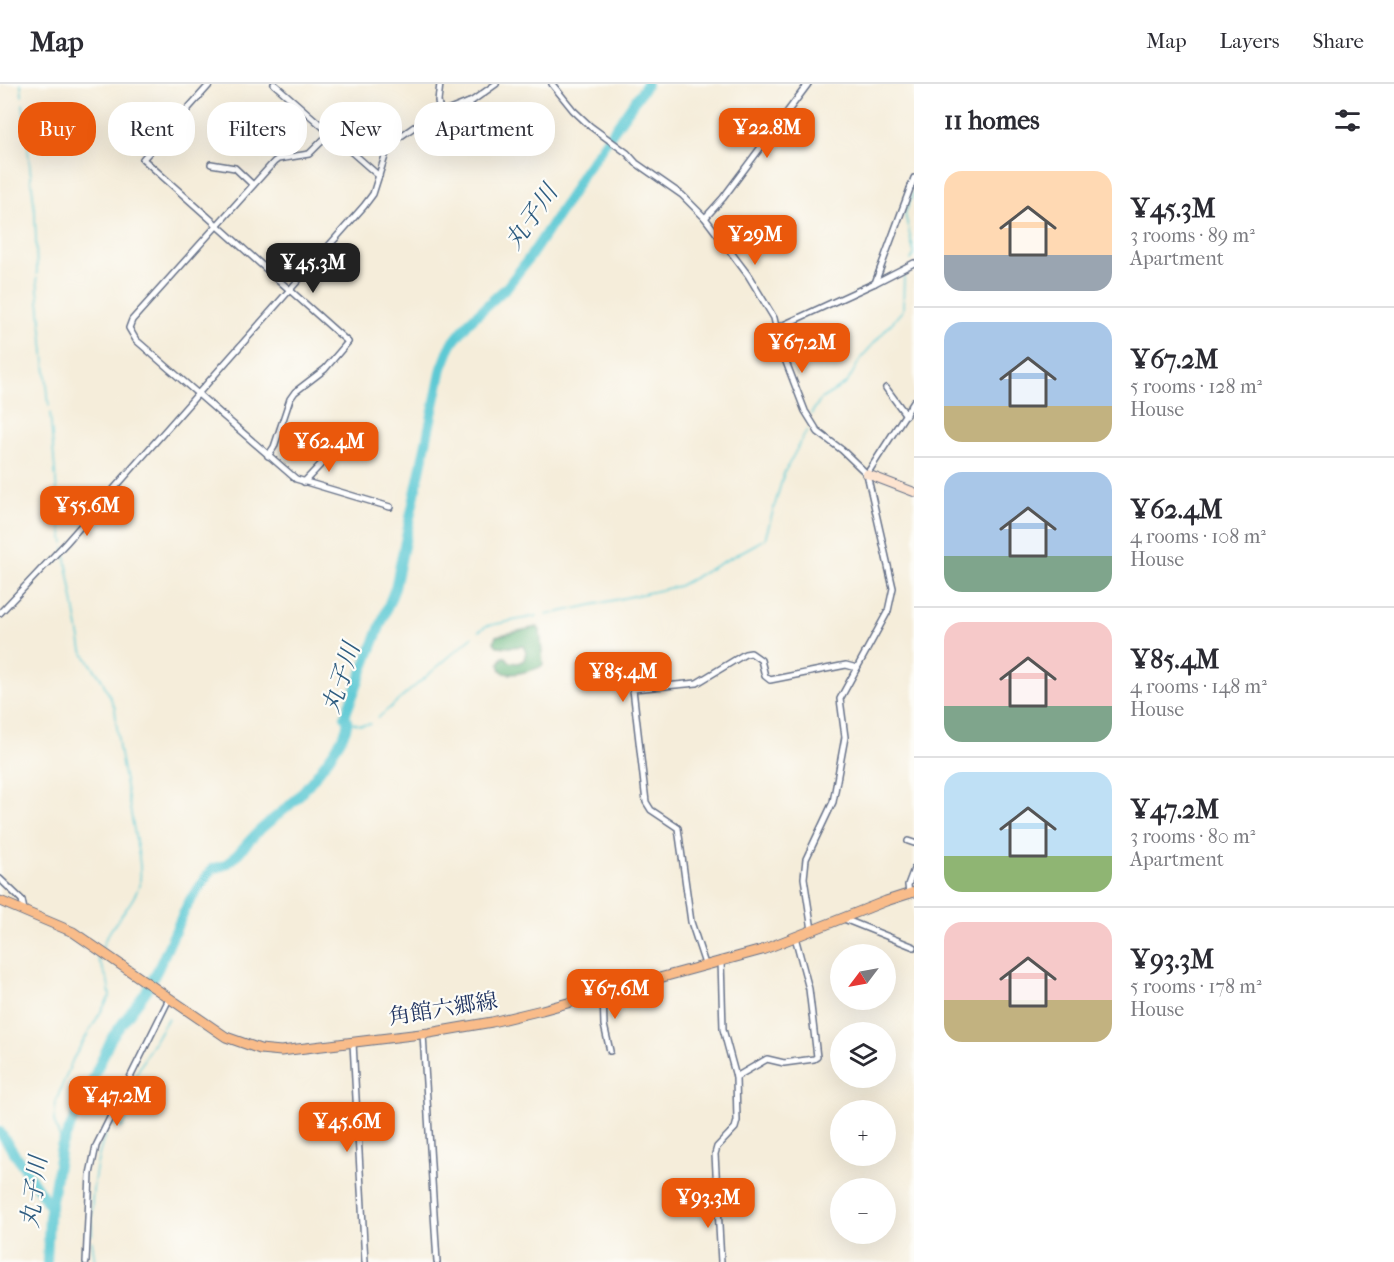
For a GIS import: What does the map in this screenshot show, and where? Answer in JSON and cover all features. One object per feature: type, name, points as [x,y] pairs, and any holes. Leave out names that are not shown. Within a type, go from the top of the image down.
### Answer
[{"type":"main road","name":"角館六郷線","points":[[0,901],[73,932],[226,1037],[260,1049],[281,1051],[423,1034],[492,1022],[762,950],[911,893]]},
{"type":"street","points":[[210,84],[143,159],[348,342],[326,369],[295,392],[290,399],[268,456]]},
{"type":"street","points":[[274,84],[319,123]]},
{"type":"street","points":[[438,102],[440,84]]},
{"type":"street","points":[[470,102],[496,84]]},
{"type":"street","points":[[552,84],[573,110],[590,126],[627,153],[636,163],[682,195],[705,218],[753,284],[774,318],[781,349],[805,411],[818,432],[842,450],[867,474],[914,492]]},
{"type":"street","points":[[705,218],[723,198],[808,84]]},
{"type":"street","points":[[0,613],[66,543],[364,206],[373,194],[387,150],[394,141],[414,127]]},
{"type":"street","points":[[319,144],[309,154],[278,159],[253,184],[130,324],[132,336],[296,479],[390,507]]},
{"type":"street","points":[[356,156],[379,176]]},
{"type":"street","points":[[211,164],[236,168],[253,184]]},
{"type":"street","points":[[875,283],[914,178]]},
{"type":"street","points":[[777,328],[914,263]]},
{"type":"street","points":[[886,388],[906,415]]},
{"type":"street","points":[[812,930],[804,878],[806,859],[833,802],[845,737],[840,699],[888,611],[893,588],[867,474],[914,401]]},
{"type":"street","points":[[304,482],[345,439],[354,447]]},
{"type":"street","points":[[705,964],[691,922],[678,828],[651,810],[646,802],[633,689],[697,683],[745,654],[751,653],[761,660],[765,676],[770,680],[846,665],[857,668]]},
{"type":"street","points":[[911,893],[908,885],[914,869]]},
{"type":"street","points":[[0,879],[22,900],[24,910]]},
{"type":"street","points":[[843,918],[914,947]]},
{"type":"street","points":[[736,1077],[767,1059],[784,1064],[817,1057],[809,989],[795,937]]},
{"type":"street","points":[[721,960],[723,1029],[736,1077],[737,1121],[735,1128],[717,1147],[715,1154],[721,1262]]},
{"type":"street","points":[[603,992],[604,1025],[610,1051]]},
{"type":"street","points":[[86,1262],[90,1174],[96,1146],[169,999]]},
{"type":"street","points":[[423,1034],[437,1262]]},
{"type":"street","points":[[352,1043],[365,1262]]},
{"type":"green space","points":[[537,627],[540,630],[543,665],[523,672],[511,674],[503,672],[499,663],[503,657],[510,662],[518,663],[524,660],[526,652],[523,646],[497,646],[494,642],[496,636]]},
{"type":"waterway","points":[[21,84],[22,96]]},
{"type":"waterway","name":"丸子川","points":[[47,1262],[49,1217],[61,1147],[112,1037],[145,993],[188,903],[213,868],[230,861],[257,833],[294,801],[325,764],[345,732],[347,722],[345,716],[395,588],[442,368],[451,345],[469,322],[507,287],[530,257],[582,175],[647,84]]},
{"type":"waterway","points":[[29,156],[35,213],[37,274]]},
{"type":"waterway","points":[[914,191],[905,214],[914,253]]},
{"type":"waterway","points":[[911,260],[914,255]]},
{"type":"waterway","points":[[811,414],[821,399],[847,383],[861,358],[903,310],[904,272]]},
{"type":"waterway","points":[[37,278],[49,406]]},
{"type":"waterway","points":[[50,413],[59,516],[64,543]]},
{"type":"waterway","points":[[546,615],[679,586],[765,539],[784,473],[807,430]]},
{"type":"waterway","points":[[64,548],[82,651],[102,680],[115,708],[119,749],[141,876],[131,902],[102,948]]},
{"type":"waterway","points":[[479,631],[486,626],[537,616]]},
{"type":"waterway","points":[[378,718],[472,637]]},
{"type":"waterway","points":[[348,721],[360,725],[371,724]]},
{"type":"waterway","points":[[62,1145],[54,1121],[56,1101],[73,1059],[110,996],[108,981],[98,959],[99,956]]},
{"type":"waterway","points":[[109,1125],[111,1122],[122,1128],[140,1089],[131,1085],[168,1018]]},
{"type":"waterway","points":[[92,1235],[94,1181],[107,1129]]},
{"type":"waterway","points":[[0,1132],[51,1208]]},
{"type":"waterway","points":[[92,1241],[95,1262]]}]
